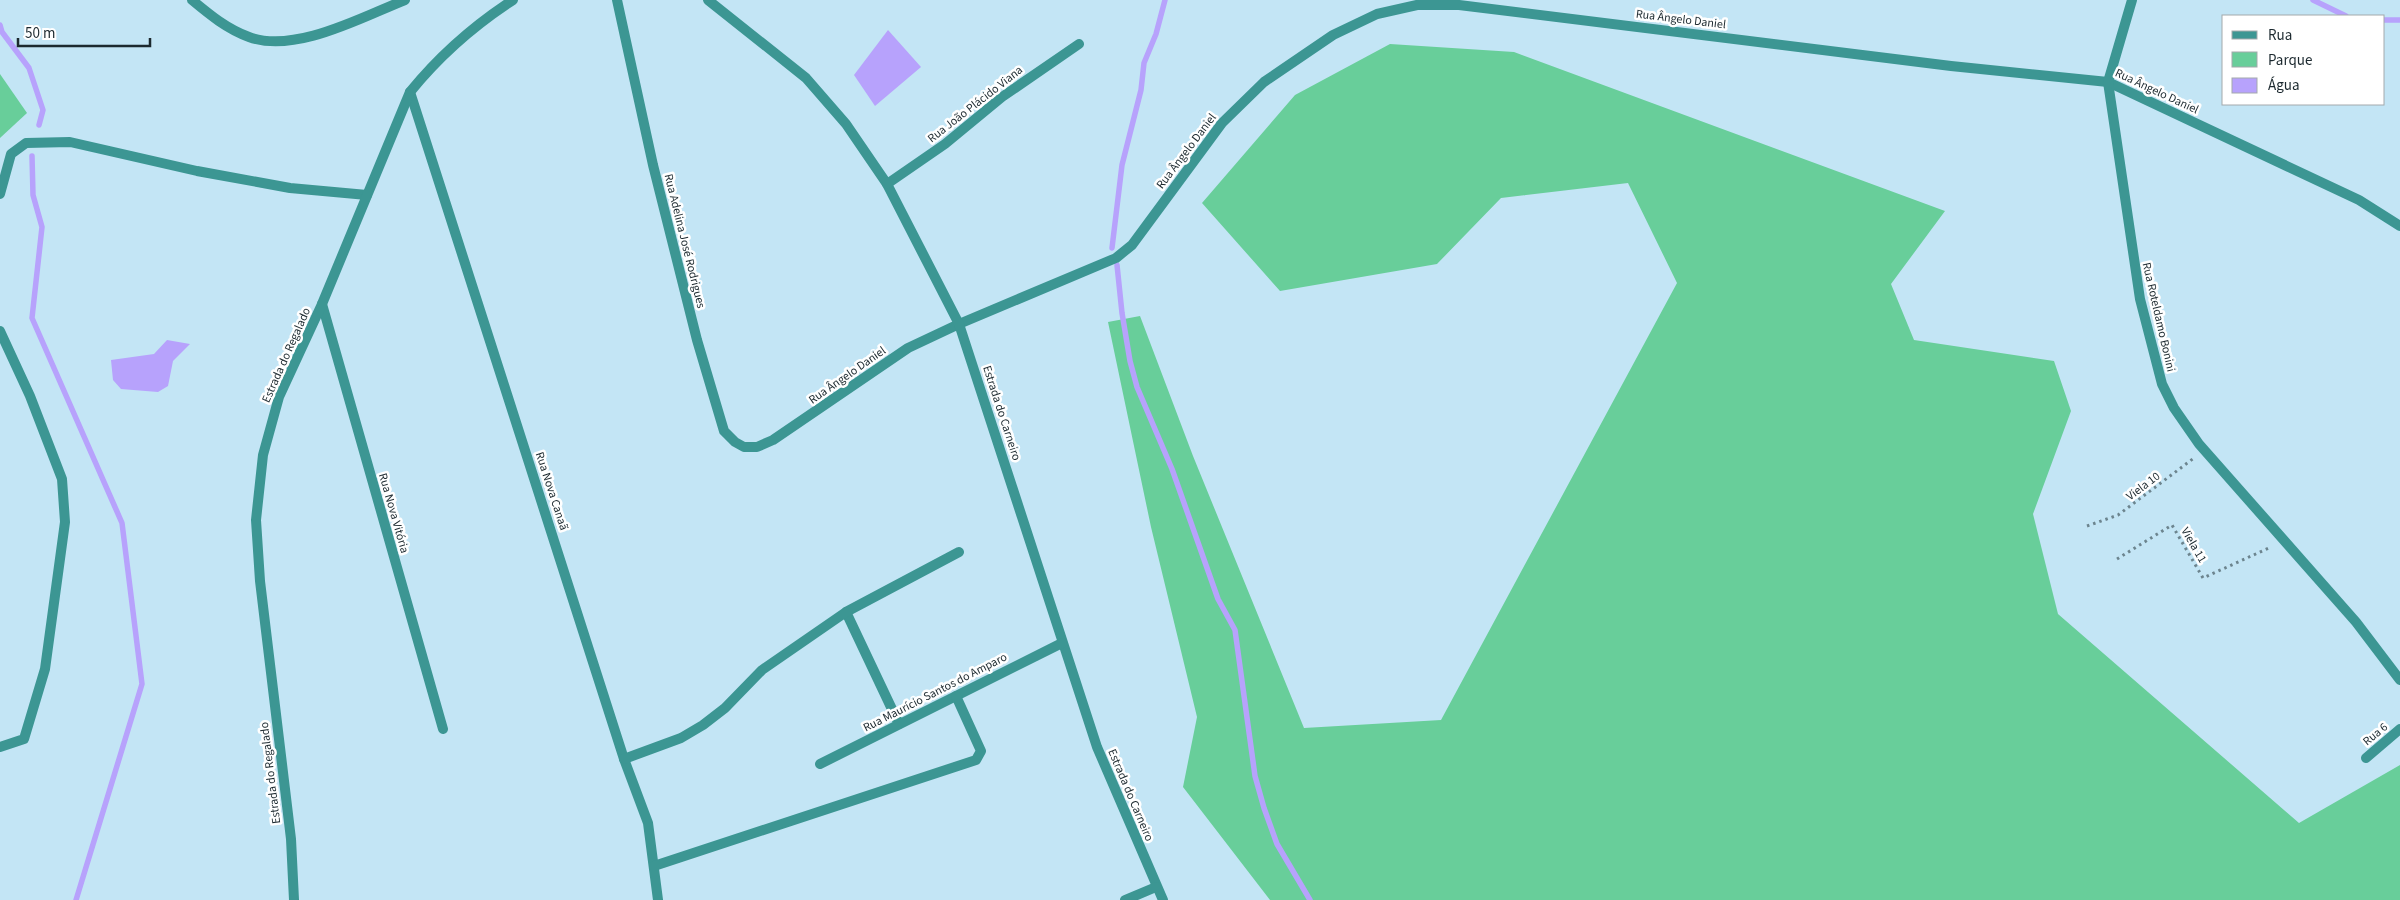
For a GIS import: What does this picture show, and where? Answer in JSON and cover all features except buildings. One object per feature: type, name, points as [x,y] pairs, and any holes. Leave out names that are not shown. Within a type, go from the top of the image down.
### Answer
[{"type":"street","points":[[192,0],[221,23],[250,38],[271,42],[294,42],[405,0]]},
{"type":"street","name":"Estrada do Regalado","points":[[294,900],[291,839],[260,581],[256,520],[263,455],[279,397],[322,304],[410,92],[432,65],[463,35],[513,0]]},
{"type":"street","name":"Rua Adelina José Rodrigues","points":[[617,0],[653,165],[698,340],[724,431],[735,442],[744,447],[757,447],[773,440]]},
{"type":"street","name":"Estrada do Carneiro","points":[[708,0],[806,78],[846,124],[887,184],[959,324],[1097,747],[1163,900]]},
{"type":"street","name":"Rua Roteldamo Bonini","points":[[2132,0],[2108,82],[2138,289],[2162,384],[2174,408],[2204,450],[2356,622],[2400,680]]},
{"type":"street","name":"Rua Ângelo Daniel","points":[[773,440],[908,348],[959,324],[1116,258],[1132,245],[1222,123],[1264,82],[1332,35],[1377,14],[1417,5],[1460,5],[1951,66],[2108,82],[2359,200],[2400,226]]},
{"type":"street","name":"Rua João Plácido Viana","points":[[887,184],[945,144],[1002,97],[1079,44]]},
{"type":"street","name":"Rua Nova Canaã","points":[[410,92],[624,759],[643,805],[651,839],[658,900]]},
{"type":"street","points":[[0,194],[10,154],[26,143],[70,142],[197,172],[290,188],[367,195]]},
{"type":"street","name":"Rua Nova Vitória","points":[[322,304],[443,729]]},
{"type":"street","points":[[0,331],[30,396],[62,479],[65,522],[42,677],[24,739],[0,747]]},
{"type":"street","points":[[624,759],[681,738],[703,726],[762,670],[846,612],[959,552]]},
{"type":"street","points":[[846,612],[898,724]]},
{"type":"street","name":"Rua Maurício Santos do Amparo","points":[[820,764],[1062,642]]},
{"type":"street","points":[[654,866],[976,760],[982,752],[956,696]]},
{"type":"street","name":"Rua 6","points":[[2366,758],[2400,730]]},
{"type":"street","points":[[1125,900],[1156,887]]},
{"type":"path","name":"Viela 10","points":[[2087,526],[2118,515],[2150,494],[2204,450]]},
{"type":"path","name":"Viela 11","points":[[2117,559],[2172,525],[2203,578],[2283,541]]},
{"type":"green space","points":[[1390,44],[1514,52],[1945,211],[1891,284],[1914,340],[2054,361],[2071,411],[2033,514],[2058,614],[2299,823],[2400,765],[2400,900],[1270,900],[1183,787],[1197,717],[1151,527],[1108,322],[1140,316],[1193,456],[1304,728],[1441,720],[1677,283],[1628,183],[1501,198],[1437,264],[1280,291],[1202,203],[1295,95]]},
{"type":"green space","points":[[0,74],[27,113],[0,138]]},
{"type":"water","points":[[888,30],[921,67],[875,106],[854,75]]},
{"type":"water","points":[[167,340],[190,344],[173,361],[168,386],[158,392],[121,389],[113,380],[111,360],[154,354]]},
{"type":"waterway","points":[[1112,248],[1122,165],[1141,90],[1144,63],[1156,34],[1165,0]]},
{"type":"waterway","points":[[2313,0],[2344,15]]},
{"type":"waterway","points":[[2385,20],[2400,20]]},
{"type":"waterway","points":[[0,25],[2,32],[29,68],[43,110],[39,125]]},
{"type":"waterway","points":[[32,156],[33,195],[42,227],[32,318],[122,523],[142,684],[76,900]]},
{"type":"waterway","points":[[1117,265],[1122,313],[1130,361],[1137,387],[1172,469],[1218,599],[1235,630],[1255,776],[1264,808],[1277,844],[1310,900]]}]
